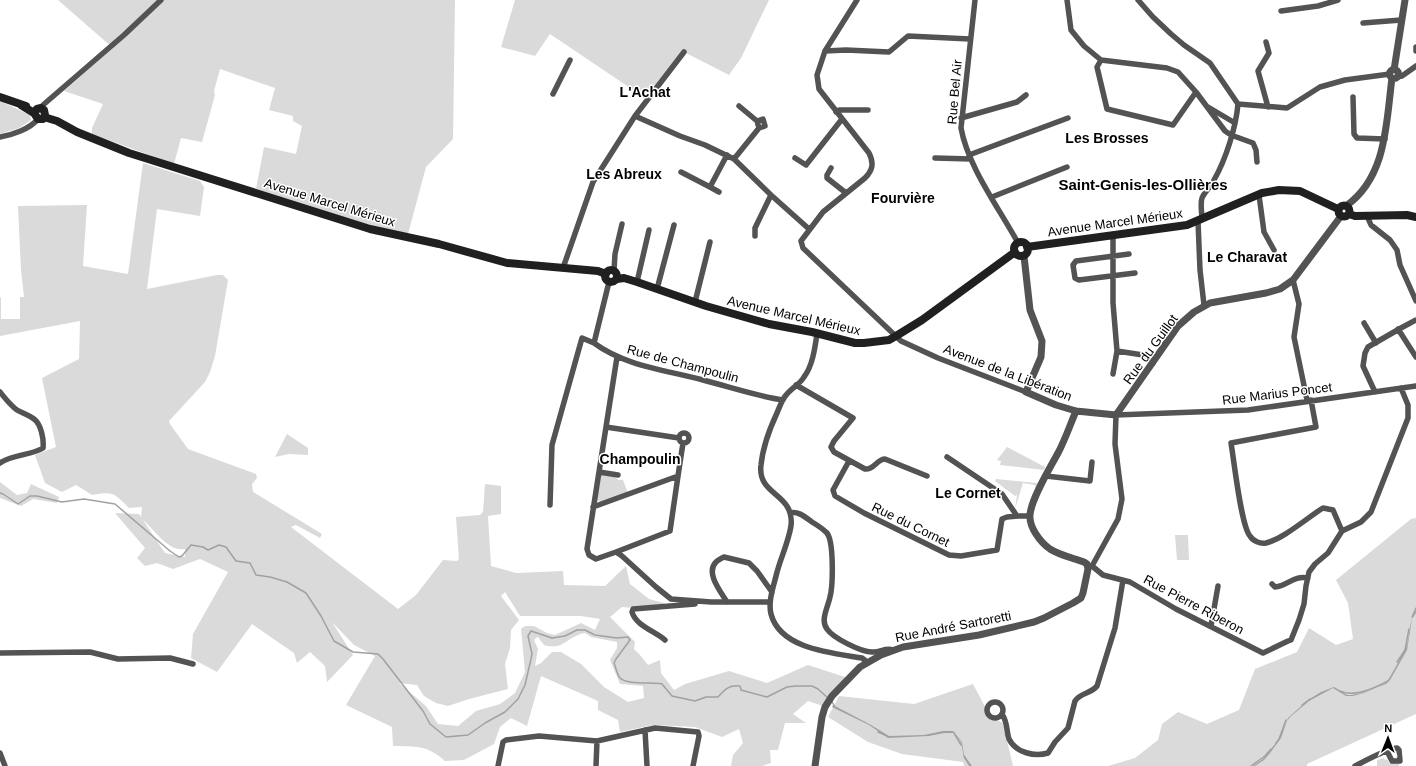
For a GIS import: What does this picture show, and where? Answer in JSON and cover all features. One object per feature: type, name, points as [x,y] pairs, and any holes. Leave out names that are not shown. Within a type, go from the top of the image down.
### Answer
[{"type":"main road","name":"Avenue Marcel Mérieux","points":[[0,97],[40,113],[77,132],[129,153],[370,229],[439,244],[507,263],[598,271],[637,282],[706,306],[770,324],[855,343],[889,340],[922,320],[1015,252]]},
{"type":"main road","name":"Avenue Marcel Mérieux","points":[[1027,247],[1187,225],[1258,195],[1279,190],[1300,191],[1355,216],[1407,215],[1416,217]]},
{"type":"main road","points":[[1018,243],[1025,244],[1027,247],[1027,253],[1024,256],[1018,255],[1015,252],[1015,246],[1018,243]]},
{"type":"street","points":[[0,137],[34,124],[43,105],[118,40],[161,0]]},
{"type":"street","name":"Avenue de la Libération","points":[[857,0],[825,51],[817,75],[819,90],[869,153],[873,165],[870,173],[865,178],[823,212],[801,241],[803,248],[901,341],[938,358],[1076,411],[1116,415]]},
{"type":"street","name":"Rue Bel Air","points":[[975,0],[961,118],[963,141],[970,157],[1018,243]]},
{"type":"street","points":[[1067,0],[1071,30],[1084,46],[1101,60],[1167,68],[1178,72],[1196,92],[1225,131],[1231,135],[1253,143],[1256,150],[1257,162]]},
{"type":"street","points":[[1138,0],[1171,34],[1210,63],[1238,104],[1235,123],[1214,181],[1201,199],[1200,270],[1204,305]]},
{"type":"street","points":[[1281,11],[1318,6],[1338,0]]},
{"type":"street","name":"Rue du Guillot","points":[[1116,415],[1178,326],[1194,312],[1210,302],[1266,293],[1280,289],[1293,280],[1375,172],[1385,139],[1393,74],[1405,0]]},
{"type":"street","points":[[1363,23],[1401,20]]},
{"type":"street","points":[[825,51],[846,50],[889,52],[908,36],[970,39]]},
{"type":"street","points":[[1266,42],[1269,53],[1258,71],[1268,107]]},
{"type":"street","points":[[563,268],[593,182],[635,116],[684,52]]},
{"type":"street","points":[[553,94],[570,60]]},
{"type":"street","points":[[1101,60],[1097,67],[1107,110],[1173,125],[1196,92]]},
{"type":"street","points":[[1238,104],[1288,108],[1320,87],[1362,77],[1393,74],[1402,76],[1416,66]]},
{"type":"street","points":[[961,118],[1017,102],[1026,95]]},
{"type":"street","points":[[1353,97],[1354,134],[1357,138],[1385,139]]},
{"type":"street","points":[[734,159],[759,128],[757,121],[739,106]]},
{"type":"street","points":[[1207,106],[1235,123]]},
{"type":"street","points":[[836,112],[839,110],[868,110]]},
{"type":"street","points":[[635,116],[680,136],[705,145],[734,159],[809,229]]},
{"type":"street","points":[[935,158],[970,157],[1068,118]]},
{"type":"street","points":[[795,158],[806,165],[842,119]]},
{"type":"street","points":[[710,187],[728,156]]},
{"type":"street","points":[[992,197],[1067,167]]},
{"type":"street","points":[[832,168],[827,175],[827,178],[846,193]]},
{"type":"street","points":[[681,172],[719,192]]},
{"type":"street","points":[[755,236],[755,228],[771,195]]},
{"type":"street","points":[[1258,195],[1264,232],[1274,250]]},
{"type":"street","points":[[1367,216],[1371,225],[1390,240],[1397,250],[1400,265],[1416,301]]},
{"type":"street","points":[[550,505],[552,445],[582,338],[594,343],[612,276],[615,254],[622,224]]},
{"type":"street","points":[[657,289],[674,224]]},
{"type":"street","points":[[637,282],[649,230]]},
{"type":"street","points":[[1113,235],[1113,303],[1117,351],[1113,374]]},
{"type":"street","points":[[695,302],[710,242]]},
{"type":"street","points":[[1129,254],[1076,261],[1073,265],[1075,278],[1079,280],[1135,273]]},
{"type":"street","points":[[1024,256],[1030,310],[1042,341],[1042,357],[1026,392]]},
{"type":"street","points":[[1293,280],[1299,304],[1294,338],[1316,428],[1232,443],[1241,506],[1247,531],[1250,537],[1259,543],[1266,543],[1285,534],[1323,508],[1333,510],[1342,531]]},
{"type":"street","points":[[1375,392],[1364,370],[1363,360],[1368,347],[1416,320]]},
{"type":"street","points":[[1364,323],[1376,343]]},
{"type":"street","points":[[1398,329],[1416,357]]},
{"type":"street","points":[[817,334],[815,348],[804,378],[783,400],[768,430],[760,469],[763,482],[770,490],[783,500],[788,507],[791,525],[787,544],[772,592],[770,602],[771,614],[774,624],[788,638],[814,649],[862,658],[867,662]]},
{"type":"street","name":"Rue de Champoulin","points":[[594,343],[617,357],[660,370],[703,380],[767,398],[783,400]]},
{"type":"street","points":[[1117,351],[1143,355],[1153,363]]},
{"type":"street","points":[[617,357],[593,507],[587,549],[588,555],[596,559],[670,531],[683,443]]},
{"type":"street","points":[[796,385],[853,418],[834,441],[831,447],[834,452],[867,470],[882,459],[890,460],[927,476]]},
{"type":"street","name":"Rue Marius Poncet","points":[[1116,415],[1248,410],[1309,400],[1416,386]]},
{"type":"street","points":[[1272,584],[1275,587],[1280,587],[1295,578],[1308,578],[1309,572],[1315,564],[1328,553],[1342,531],[1361,522],[1371,512],[1408,418],[1408,405],[1401,388]]},
{"type":"street","points":[[0,392],[16,409],[33,418],[37,422],[44,443],[43,448],[38,451],[6,458],[0,462]]},
{"type":"street","points":[[1076,411],[1033,504],[1030,516],[1034,529],[1044,544],[1056,552],[1084,562],[1090,566],[1118,519],[1122,499],[1115,444],[1116,415]]},
{"type":"street","points":[[606,427],[679,438]]},
{"type":"street","points":[[679,438],[683,433],[688,435],[689,440],[686,443],[683,443]]},
{"type":"street","points":[[679,438],[680,442],[683,443]]},
{"type":"street","points":[[946,457],[1002,494],[1018,516],[1030,516]]},
{"type":"street","name":"Rue du Cornet","points":[[848,461],[833,490],[835,496],[864,513],[949,555],[961,556],[997,550],[1002,519],[1018,516]]},
{"type":"street","points":[[1046,476],[1090,481],[1092,462]]},
{"type":"street","points":[[599,472],[618,475]]},
{"type":"street","points":[[593,507],[678,476]]},
{"type":"street","points":[[790,513],[796,512],[808,518],[827,534],[830,541],[832,589],[824,619],[829,633],[846,644],[870,652],[876,652],[888,648],[893,650]]},
{"type":"street","points":[[616,552],[671,599],[711,602],[770,602]]},
{"type":"street","points":[[726,602],[713,578],[712,569],[716,561],[724,557],[749,563],[757,570],[772,592]]},
{"type":"street","name":"Rue Pierre Riberon","points":[[1090,566],[1103,575],[1130,582],[1176,609],[1264,653],[1291,640],[1304,604],[1308,578]]},
{"type":"street","name":"Rue André Sartoretti","points":[[815,766],[822,717],[830,698],[860,667],[867,662],[893,650],[913,644],[979,635],[1034,622],[1044,618],[1081,598],[1090,566]]},
{"type":"street","points":[[1002,714],[1006,720],[1009,738],[1016,747],[1026,753],[1042,755],[1048,753],[1055,742],[1068,728],[1077,697],[1080,694],[1094,690],[1097,686],[1115,628],[1123,580]]},
{"type":"street","points":[[1210,626],[1218,586]]},
{"type":"street","points":[[665,640],[657,633],[640,624],[632,615],[633,609],[711,602]]},
{"type":"street","points":[[0,653],[90,652],[118,659],[170,658],[193,664]]},
{"type":"street","points":[[498,766],[503,742],[506,740],[539,736],[597,741],[655,728],[698,732],[699,736],[693,766]]},
{"type":"street","points":[[645,730],[647,766]]},
{"type":"street","points":[[596,766],[597,741]]},
{"type":"street","points":[[1355,766],[1387,751]]},
{"type":"street","points":[[0,753],[5,766]]},
{"type":"street","points":[[1370,759],[1371,766]]},
{"type":"shaded area","points":[[58,0],[455,0],[453,139],[426,167],[408,234],[362,223],[256,189],[264,147],[296,154],[302,126],[293,121],[293,116],[269,110],[275,88],[220,69],[214,91],[215,95],[202,142],[181,138],[174,164],[92,134],[92,128],[103,104],[64,91],[113,48]]},
{"type":"shaded area","points":[[515,0],[769,0],[741,58],[729,75],[684,52],[645,98],[550,34],[535,56],[501,47]]},
{"type":"shaded area","points":[[0,101],[30,115],[31,120],[19,128],[0,134]]},
{"type":"shaded area","points":[[143,163],[200,181],[204,187],[200,216],[157,209],[147,289],[217,275],[223,275],[228,280],[215,356],[210,372],[205,382],[169,421],[170,424],[188,449],[256,474],[257,478],[252,484],[253,492],[322,534],[320,538],[296,525],[291,527],[398,609],[416,595],[443,560],[457,561],[459,559],[456,517],[480,515],[483,512],[485,484],[501,486],[501,514],[488,516],[491,566],[516,573],[563,571],[564,585],[605,586],[626,566],[630,584],[649,599],[664,603],[659,610],[622,607],[610,617],[635,642],[634,649],[648,665],[660,660],[661,673],[674,690],[685,684],[729,671],[767,683],[808,665],[848,678],[831,692],[823,706],[808,701],[793,714],[806,723],[785,723],[778,750],[770,750],[771,763],[762,766],[731,766],[733,755],[743,743],[739,729],[722,737],[695,727],[653,725],[620,732],[618,720],[598,710],[598,701],[541,676],[527,726],[511,718],[500,727],[494,744],[464,760],[445,761],[426,749],[393,746],[392,727],[346,705],[375,656],[354,645],[332,622],[353,655],[327,682],[325,666],[310,652],[297,663],[294,653],[252,624],[217,672],[191,658],[193,634],[228,572],[200,559],[173,569],[157,563],[145,566],[137,558],[145,548],[115,513],[139,514],[141,517],[142,507],[129,508],[113,494],[105,493],[92,495],[76,485],[62,492],[45,483],[35,455],[56,447],[42,378],[79,359],[80,321],[0,336],[0,298],[1,297],[1,319],[20,319],[20,297],[24,297],[21,270],[18,206],[87,205],[83,266],[128,274]],"holes":[[[143,520],[167,544],[179,549],[185,549],[185,557],[165,553]],[[505,592],[520,616],[581,616],[600,619],[595,630],[581,623],[555,635],[547,633],[534,626],[525,626],[521,629],[525,672],[515,693],[500,704],[476,711],[458,726],[438,724],[426,706],[399,683],[417,685],[424,696],[436,703],[448,706],[508,689],[505,664],[510,648],[511,630],[519,620],[501,596]],[[585,633],[591,637],[617,642],[617,648],[610,660],[620,684],[643,686],[644,698],[628,702],[604,687],[581,664],[561,652],[552,652],[541,663],[535,666],[538,649],[534,640],[536,638],[538,637],[544,645],[556,646],[561,645]]]},
{"type":"shaded area","points":[[287,434],[308,448],[308,455],[289,454],[275,457]]},
{"type":"shaded area","points":[[1007,447],[1045,467],[1044,470],[1000,465],[1001,461],[997,460]]},
{"type":"shaded area","points":[[601,475],[613,476],[619,480],[623,480],[628,493],[601,502],[597,500]]},
{"type":"shaded area","points":[[996,479],[1037,483],[1036,488],[1035,485],[1023,483],[1015,509],[1017,495],[1015,496],[995,481]]},
{"type":"shaded area","points":[[0,482],[17,495],[27,493],[31,484],[59,497],[57,503],[33,499],[21,506],[0,498]]},
{"type":"shaded area","points":[[1416,518],[1416,714],[1307,764],[1307,766],[1108,766],[1135,758],[1158,740],[1162,724],[1178,712],[1207,724],[1239,710],[1255,669],[1297,652],[1309,628],[1336,645],[1353,639],[1348,603],[1336,580],[1411,519]]},
{"type":"shaded area","points":[[1175,535],[1188,535],[1189,560],[1177,560]]},
{"type":"shaded area","points":[[1416,610],[1416,613],[1412,619],[1407,650],[1390,680],[1386,684],[1364,693],[1353,696],[1346,696],[1333,688],[1309,701],[1290,717],[1281,738],[1264,760],[1253,766],[1263,759],[1279,739],[1288,718],[1308,700],[1321,692],[1334,687],[1348,695],[1352,695],[1367,691],[1386,683],[1407,645],[1412,618]]},
{"type":"shaded area","points":[[973,684],[990,716],[1003,723],[1013,766],[964,766],[963,762],[902,754],[868,742],[828,717],[839,696],[914,704]]},
{"type":"shaded area","points":[[833,705],[889,736],[924,735],[943,731],[953,731],[962,742],[964,755],[972,766],[970,766],[964,758],[961,742],[954,733],[888,738],[869,725],[832,707]]},
{"type":"shaded area","points":[[1384,758],[1385,760],[1387,759],[1389,763],[1399,763],[1399,766],[1377,766],[1377,760]]},
{"type":"waterway","points":[[0,493],[18,504],[30,496],[37,496],[62,502],[84,499],[115,504],[179,557],[182,556],[191,545],[203,547],[208,550],[219,545],[226,547],[236,561],[250,563],[256,575],[287,582],[306,593],[321,616],[334,641],[353,652],[378,654],[423,711],[430,724],[446,737],[468,735],[485,723],[505,712],[518,699],[525,685],[532,654],[528,636],[531,631],[552,638],[565,636],[577,630],[585,630],[595,635],[617,638],[628,637],[630,640],[614,663],[620,678],[628,682],[662,684],[672,696],[695,701],[706,697],[718,697],[728,688],[740,686],[741,690],[767,697],[787,687],[812,686],[828,698]]},
{"type":"waterway","points":[[1412,617],[1416,608]]},
{"type":"waterway","points":[[1397,662],[1405,650],[1409,629]]},
{"type":"waterway","points":[[1340,691],[1346,693],[1358,693],[1388,681]]},
{"type":"waterway","points":[[1302,705],[1310,699]]},
{"type":"waterway","points":[[831,700],[835,707]]},
{"type":"waterway","points":[[1276,743],[1286,720]]},
{"type":"waterway","points":[[878,732],[885,735]]},
{"type":"waterway","points":[[954,733],[961,745]]},
{"type":"waterway","points":[[1251,766],[1265,756],[1271,749]]},
{"type":"waterway","points":[[964,756],[970,766]]},
{"type":"district","name":"L'Achat","points":[[645,92]]},
{"type":"district","name":"Les Brosses","points":[[1107,138]]},
{"type":"district","name":"Les Abreux","points":[[624,174]]},
{"type":"district","name":"Saint-Genis-les-Ollières","points":[[1143,185]]},
{"type":"district","name":"Fourvière","points":[[903,198]]},
{"type":"district","name":"Le Charavat","points":[[1247,257]]},
{"type":"district","name":"Champoulin","points":[[640,459]]},
{"type":"district","name":"Le Cornet","points":[[968,493]]}]
